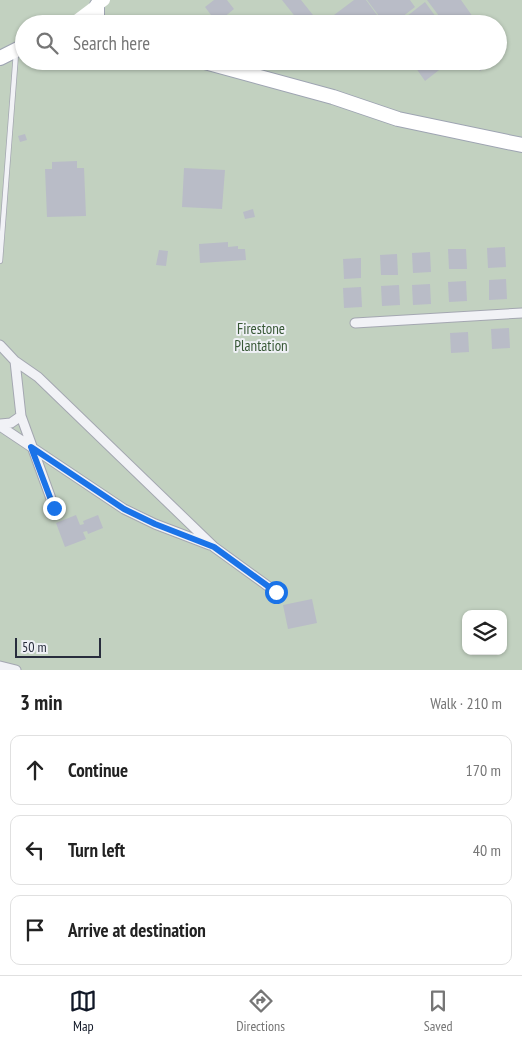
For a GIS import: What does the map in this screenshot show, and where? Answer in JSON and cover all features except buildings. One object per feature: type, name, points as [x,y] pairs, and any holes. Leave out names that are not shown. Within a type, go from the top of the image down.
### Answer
[{"type":"main road","points":[[83,15],[100,2]]},
{"type":"main road","points":[[98,15],[100,2]]},
{"type":"main road","points":[[0,58],[15,50]]},
{"type":"main road","points":[[234,70],[333,97],[398,119],[522,145]]},
{"type":"street","points":[[355,323],[522,313]]},
{"type":"street","points":[[0,344],[15,361],[38,377],[214,547],[276,592]]},
{"type":"street","points":[[15,361],[21,416],[54,508]]},
{"type":"street","points":[[0,425],[11,423],[21,416]]},
{"type":"street","points":[[0,425],[124,509],[155,524],[214,547]]},
{"type":"street","points":[[0,666],[16,670]]},
{"type":"lane","points":[[0,261],[18,70]]},
{"type":"green space","name":"Firestone Plantation","points":[[0,0],[522,0],[522,670],[0,670]]},
{"type":"route","points":[[54,508],[31,447],[124,509],[155,524],[214,547],[251,576],[276,592]]}]
